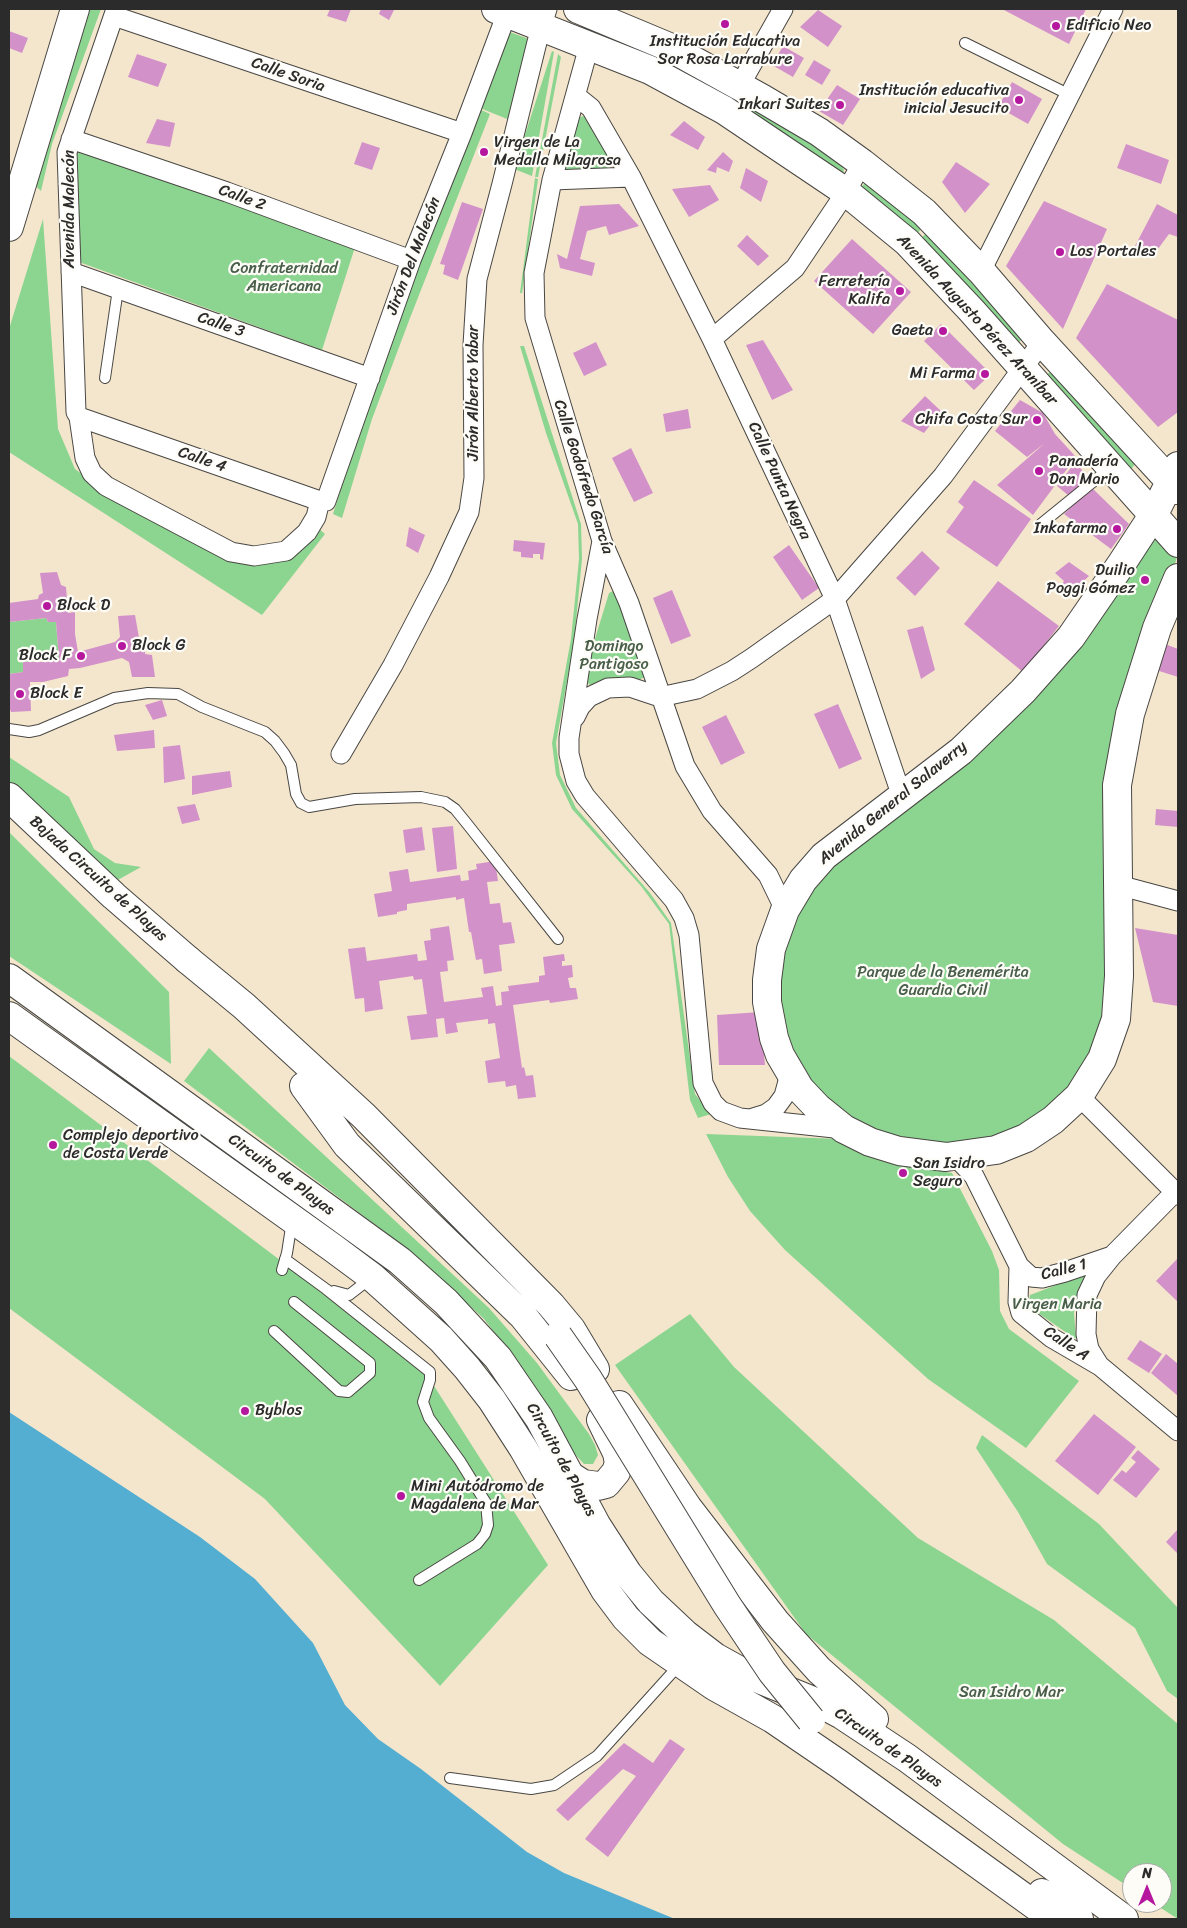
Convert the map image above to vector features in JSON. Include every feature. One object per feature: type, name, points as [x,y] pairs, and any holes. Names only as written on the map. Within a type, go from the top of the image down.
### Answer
[{"type":"main road","points":[[9,228],[75,9]]},
{"type":"main road","name":"Avenida Augusto Pérez Araníbar","points":[[505,10],[544,18],[589,46],[650,70],[724,110],[846,192],[907,242],[972,311],[1178,543]]},
{"type":"main road","name":"Avenida Augusto Pérez Araníbar","points":[[589,13],[669,47],[740,85],[819,132],[924,212],[980,271],[1042,342],[1176,479]]},
{"type":"main road","name":"Avenida General Salaverry","points":[[1176,479],[1122,563],[1071,637],[1024,691],[961,751],[824,856],[803,880],[785,910],[772,949],[767,980],[767,1002],[774,1038],[780,1055],[800,1089],[818,1108],[844,1129],[870,1142],[899,1151],[946,1157],[967,1162],[1026,1138],[1053,1120],[1079,1096],[1102,1060],[1116,1019],[1118,976],[1117,785],[1130,714],[1164,626],[1178,578]]},
{"type":"main road","name":"Bajada Circuito de Playas","points":[[9,797],[114,896],[188,960]]},
{"type":"main road","points":[[188,960],[304,1086],[541,1314],[588,1380],[727,1605],[772,1672],[811,1720],[836,1743],[889,1784],[1079,1919]]},
{"type":"main road","points":[[188,960],[244,1006],[364,1116],[551,1305],[571,1329],[688,1508],[731,1566],[792,1641],[825,1676],[894,1736],[907,1758]]},
{"type":"main road","name":"Circuito de Playas","points":[[9,978],[400,1261],[440,1296],[473,1329],[498,1358],[539,1418],[597,1526],[628,1574],[651,1602],[685,1634],[715,1657],[742,1672],[842,1714],[907,1758],[1124,1919]]},
{"type":"main road","name":"Circuito de Playas","points":[[9,1016],[372,1278],[410,1309],[467,1368],[492,1400],[523,1448],[605,1590],[626,1618],[650,1642],[714,1686],[773,1719],[839,1764],[1054,1919]]},
{"type":"main road","points":[[304,1086],[347,1146],[524,1316],[592,1405],[614,1446],[618,1458],[618,1467],[610,1480],[602,1485],[587,1485],[580,1483],[572,1477]]},
{"type":"street","points":[[740,85],[783,9]]},
{"type":"street","points":[[980,271],[1113,9]]},
{"type":"street","name":"Jirón Del Malecón","points":[[323,501],[370,378],[410,260],[462,134],[505,10]]},
{"type":"street","name":"Calle Soria","points":[[115,12],[462,134]]},
{"type":"street","name":"Avenida Malecón","points":[[115,12],[67,152],[76,412],[79,417],[85,458],[92,473],[106,486],[231,552],[254,556],[286,551],[307,532],[323,501]]},
{"type":"street","name":"Jirón Alberto Yabar","points":[[341,754],[393,665],[439,578],[469,512],[474,478],[473,336],[477,278],[544,18]]},
{"type":"street","name":"Calle Godofredo García","points":[[589,46],[552,180],[534,273],[535,318],[602,541],[629,603],[660,698],[685,766],[712,811],[768,875],[785,910]]},
{"type":"street","name":"Calle Punta Negra","points":[[576,96],[591,108],[631,177],[712,340],[835,599],[902,796]]},
{"type":"street","name":"Calle 2","points":[[71,139],[227,192],[410,260]]},
{"type":"street","points":[[712,340],[795,268],[846,192],[862,163]]},
{"type":"street","points":[[552,180],[631,177]]},
{"type":"street","name":"Calle 3","points":[[70,272],[370,378]]},
{"type":"street","points":[[572,722],[584,702],[602,690],[615,687],[630,687],[660,698],[697,689],[720,678],[752,658],[835,599],[943,476],[1042,342]]},
{"type":"street","name":"Calle 4","points":[[79,417],[323,501]]},
{"type":"street","points":[[602,541],[587,619],[572,722],[569,754],[576,780],[585,796],[674,900],[684,918],[689,935],[701,1065],[706,1091],[713,1103],[721,1111],[736,1117],[844,1129]]},
{"type":"street","points":[[768,875],[803,880]]},
{"type":"street","points":[[1118,885],[1178,901]]},
{"type":"street","points":[[751,1119],[766,1114],[776,1107],[784,1096],[790,1074]]},
{"type":"street","points":[[1079,1096],[1177,1194]]},
{"type":"street","name":"Calle A","points":[[967,1162],[1019,1266],[1018,1302],[1021,1313],[1052,1338],[1100,1366],[1178,1430]]},
{"type":"street","name":"Calle 1","points":[[1100,1366],[1090,1349],[1086,1334],[1087,1294],[1096,1276],[1112,1256],[1177,1194]]},
{"type":"street","name":"Calle 1","points":[[1019,1266],[1030,1277],[1042,1278],[1112,1256]]},
{"type":"lane","points":[[965,43],[1070,95]]},
{"type":"lane","points":[[105,378],[118,289]]},
{"type":"lane","points":[[1041,524],[1112,467]]},
{"type":"lane","points":[[9,730],[29,732],[39,730],[114,698],[148,693],[178,694],[202,707],[265,732],[284,753],[291,765],[296,794],[301,803],[309,807],[383,798],[421,797],[445,802],[455,809],[558,939]]},
{"type":"lane","points":[[282,1270],[292,1220]]},
{"type":"lane","points":[[285,1259],[326,1289],[430,1372],[430,1380],[423,1402],[429,1418],[454,1452],[486,1504],[488,1525],[485,1534],[476,1544],[420,1580]]},
{"type":"lane","points":[[326,1289],[349,1295],[372,1278]]},
{"type":"lane","points":[[274,1331],[339,1391],[348,1392],[370,1373],[370,1363],[294,1302]]},
{"type":"lane","points":[[450,1778],[531,1789],[554,1785],[597,1756],[680,1664]]},
{"type":"green space","points":[[87,9],[101,9],[52,144],[41,191],[30,181]]},
{"type":"green space","points":[[507,31],[537,42],[517,123],[480,108]]},
{"type":"green space","points":[[552,51],[554,52],[532,176],[514,169]]},
{"type":"green space","points":[[558,54],[561,57],[538,177],[535,177]]},
{"type":"green space","points":[[746,95],[837,157],[844,170],[841,180],[738,110]]},
{"type":"green space","points":[[477,108],[490,114],[372,419],[342,518],[333,514],[363,417]]},
{"type":"green space","points":[[583,116],[589,119],[612,163],[608,169],[566,172],[564,167],[574,120]]},
{"type":"green space","name":"Confraternidad Americana","points":[[79,152],[356,244],[322,350],[79,262],[73,156]]},
{"type":"green space","points":[[535,178],[538,179],[522,293],[520,293]]},
{"type":"green space","points":[[870,179],[923,226],[913,240],[858,194],[862,186]]},
{"type":"green space","points":[[43,219],[58,429],[75,469],[105,491],[236,563],[291,553],[317,527],[325,534],[262,615],[9,452],[9,329]]},
{"type":"green space","points":[[929,230],[1026,334],[1016,346],[916,244]]},
{"type":"green space","points":[[520,346],[524,346],[581,524],[582,559],[574,642],[556,743],[560,775],[576,808],[650,893],[671,923],[695,1094],[711,1114],[698,1118],[690,1100],[669,924],[641,886],[572,809],[556,775],[552,743],[571,639],[579,559],[578,524],[546,433]]},
{"type":"green space","points":[[1054,369],[1137,461],[1130,471],[1046,375]]},
{"type":"green space","name":"Parque de la Benemérita Guardia Civil","points":[[1158,535],[1178,553],[1139,649],[1104,1013],[1092,1057],[1070,1091],[1026,1125],[968,1147],[884,1138],[850,1119],[818,1092],[796,1056],[790,1041],[781,1003],[781,964],[796,909],[835,860],[869,834],[1147,539]]},
{"type":"green space","name":"Domingo Pantigoso","points":[[613,591],[617,593],[645,677],[636,681],[609,679],[590,685],[583,678],[609,593]]},
{"type":"green space","points":[[46,618],[48,622],[56,622],[59,659],[24,662],[23,672],[9,674],[9,622]]},
{"type":"green space","points":[[9,757],[69,797],[94,849],[115,863],[141,867],[116,881],[9,782]]},
{"type":"green space","points":[[9,832],[169,992],[171,1064],[9,956]]},
{"type":"green space","points":[[209,1048],[489,1308],[537,1363],[589,1434],[598,1455],[593,1464],[584,1464],[573,1452],[538,1391],[484,1319],[414,1254],[184,1081]]},
{"type":"green space","points":[[9,1056],[422,1367],[548,1565],[440,1686],[265,1499],[9,1308]]},
{"type":"green space","points":[[706,1134],[841,1139],[900,1166],[952,1173],[992,1251],[999,1270],[1000,1311],[1009,1329],[1079,1381],[1026,1448],[928,1379],[785,1250],[750,1211],[728,1177]]},
{"type":"green space","name":"Virgen Maria","points":[[1088,1273],[1076,1298],[1074,1313],[1076,1338],[1028,1306],[1030,1295]]},
{"type":"green space","name":"San Isidro Mar","points":[[690,1314],[734,1367],[918,1538],[1054,1620],[1178,1724],[1178,1919],[1169,1913],[1172,1913],[1172,1863],[1122,1863],[1122,1882],[1063,1844],[806,1634],[615,1365]]},
{"type":"green space","points":[[982,1435],[1099,1524],[1178,1608],[1178,1699],[1167,1691],[1135,1628],[1047,1564],[1018,1512],[976,1448]]},
{"type":"water","points":[[9,1412],[200,1537],[255,1579],[313,1643],[345,1705],[378,1739],[421,1769],[527,1852],[564,1873],[675,1919],[9,1919]]},
{"type":"building","points":[[330,9],[351,9],[346,22],[327,16]]},
{"type":"building","points":[[381,9],[394,10],[389,20],[379,14]]},
{"type":"building","name":"Edificio Neo","points":[[1002,9],[1086,9],[1069,44]]},
{"type":"building","points":[[818,10],[842,26],[828,47],[800,27]]},
{"type":"building","points":[[9,31],[28,38],[22,53],[9,48]]},
{"type":"building","points":[[783,46],[804,58],[793,77],[772,65]]},
{"type":"building","points":[[137,54],[167,64],[158,87],[128,77]]},
{"type":"building","points":[[814,60],[831,70],[822,85],[805,75]]},
{"type":"building","points":[[1012,82],[1042,99],[1028,124],[998,107]]},
{"type":"building","name":"Inkari Suites","points":[[837,85],[860,99],[843,125],[819,111]]},
{"type":"building","points":[[157,119],[175,123],[170,147],[146,143]]},
{"type":"building","points":[[684,121],[705,137],[698,150],[670,135]]},
{"type":"building","points":[[362,142],[380,148],[372,170],[354,164]]},
{"type":"building","points":[[1126,144],[1169,160],[1161,184],[1117,168]]},
{"type":"building","points":[[723,152],[733,161],[729,172],[717,167],[716,173],[707,170]]},
{"type":"building","points":[[956,162],[990,184],[965,213],[942,182]]},
{"type":"building","points":[[746,168],[768,181],[761,202],[740,188]]},
{"type":"building","points":[[710,185],[719,200],[689,217],[672,189]]},
{"type":"building","points":[[1044,201],[1107,229],[1063,329],[1006,266]]},
{"type":"building","points":[[462,202],[483,209],[458,280],[443,274],[445,265],[440,264]]},
{"type":"building","points":[[619,204],[639,226],[609,235],[606,226],[587,231],[580,259],[595,263],[592,276],[560,268],[557,254],[567,259],[580,206]]},
{"type":"building","points":[[1157,204],[1178,215],[1178,237],[1169,234],[1155,253],[1135,246]]},
{"type":"building","points":[[747,235],[769,256],[758,266],[737,246]]},
{"type":"building","points":[[852,239],[911,292],[873,334],[814,281]]},
{"type":"building","points":[[1107,284],[1178,320],[1178,412],[1158,427],[1076,338]]},
{"type":"building","points":[[941,324],[991,374],[974,390],[924,341]]},
{"type":"building","points":[[763,340],[793,390],[772,400],[746,345]]},
{"type":"building","points":[[596,342],[607,365],[584,376],[573,353]]},
{"type":"building","points":[[925,396],[941,411],[924,433],[901,421]]},
{"type":"building","name":"Panadería Don Mario","points":[[1020,400],[1043,413],[1055,434],[1076,457],[1033,515],[997,485],[1045,443],[1027,457],[995,431]]},
{"type":"building","points":[[688,409],[691,428],[666,432],[663,414]]},
{"type":"building","points":[[631,448],[653,493],[634,502],[612,458]]},
{"type":"building","points":[[1077,460],[1086,479],[1069,496],[1057,486]]},
{"type":"building","points":[[974,480],[1031,519],[997,567],[946,532],[964,507],[958,502]]},
{"type":"building","points":[[1091,487],[1129,524],[1111,549],[1064,514]]},
{"type":"building","points":[[409,527],[425,535],[418,553],[406,546]]},
{"type":"building","points":[[514,540],[545,543],[543,560],[540,559],[540,554],[533,554],[533,558],[521,557],[521,552],[513,551]]},
{"type":"building","points":[[789,545],[819,588],[802,600],[773,557]]},
{"type":"building","points":[[922,551],[940,568],[915,596],[896,578]]},
{"type":"building","points":[[1069,562],[1089,576],[1067,597],[1058,590],[1064,581],[1055,573]]},
{"type":"building","points":[[57,572],[61,585],[66,587],[68,613],[75,612],[75,634],[78,652],[115,642],[120,637],[118,616],[135,615],[141,649],[145,651],[145,654],[152,655],[155,677],[132,677],[129,662],[122,658],[69,669],[68,676],[43,682],[30,682],[31,711],[11,712],[9,706],[9,674],[23,672],[23,662],[42,662],[59,659],[56,622],[48,622],[46,618],[9,622],[9,603],[38,599],[39,595],[43,593],[40,573]]},
{"type":"building","points":[[998,581],[1059,626],[1023,672],[964,624]]},
{"type":"building","points":[[672,590],[691,636],[671,644],[653,598]]},
{"type":"building","points":[[923,626],[935,670],[921,679],[907,630]]},
{"type":"building","points":[[1165,644],[1178,649],[1178,677],[1156,670]]},
{"type":"building","points":[[162,700],[167,716],[153,720],[145,705]]},
{"type":"building","points":[[838,704],[862,759],[839,769],[814,714]]},
{"type":"building","points":[[726,715],[745,753],[721,765],[702,727]]},
{"type":"building","points":[[154,730],[155,748],[117,751],[114,735]]},
{"type":"building","points":[[180,745],[185,779],[164,783],[163,747]]},
{"type":"building","points":[[230,771],[232,787],[192,795],[192,776]]},
{"type":"building","points":[[195,804],[200,820],[182,824],[177,807]]},
{"type":"building","points":[[1156,809],[1178,811],[1178,827],[1155,825]]},
{"type":"building","points":[[453,826],[457,869],[437,872],[432,828]]},
{"type":"building","points":[[422,827],[425,850],[406,853],[403,830]]},
{"type":"building","points":[[495,861],[498,881],[487,882],[490,904],[500,903],[503,923],[511,922],[515,943],[499,945],[502,971],[484,974],[482,959],[476,960],[471,932],[469,932],[464,898],[456,900],[456,897],[407,904],[407,910],[397,912],[397,914],[378,917],[374,894],[392,891],[389,872],[408,869],[410,882],[460,875],[461,881],[469,880],[468,871],[477,869],[476,864]]},
{"type":"building","points":[[449,926],[454,960],[447,961],[448,971],[440,972],[444,1002],[483,997],[481,988],[493,986],[496,1006],[502,1005],[501,992],[509,991],[508,986],[539,982],[539,976],[545,975],[543,957],[564,954],[565,961],[562,961],[562,966],[572,965],[573,977],[568,978],[570,988],[576,988],[578,999],[550,1003],[549,1000],[513,1005],[522,1068],[524,1067],[526,1076],[533,1075],[536,1097],[518,1099],[516,1085],[506,1087],[505,1081],[488,1083],[485,1061],[500,1058],[495,1023],[488,1024],[488,1019],[456,1023],[458,1032],[446,1034],[444,1018],[436,1019],[438,1037],[411,1040],[407,1016],[427,1014],[422,979],[414,980],[413,976],[379,981],[383,1009],[365,1012],[364,998],[355,999],[348,949],[365,947],[367,961],[417,954],[418,961],[427,960],[424,941],[431,940],[430,929]]},
{"type":"building","points":[[1135,928],[1178,935],[1178,1006],[1153,1002]]},
{"type":"building","points":[[760,1012],[765,1065],[719,1065],[717,1015]]},
{"type":"building","points":[[1178,1258],[1178,1302],[1156,1281]]},
{"type":"building","points":[[1140,1340],[1162,1354],[1149,1373],[1127,1359]]},
{"type":"building","points":[[1166,1354],[1178,1364],[1178,1396],[1151,1373]]},
{"type":"building","points":[[1094,1414],[1136,1447],[1098,1495],[1055,1461]]},
{"type":"building","points":[[1138,1450],[1160,1469],[1136,1498],[1113,1480],[1122,1470],[1126,1473],[1136,1462],[1131,1458]]},
{"type":"building","points":[[1178,1529],[1178,1554],[1166,1542]]},
{"type":"building","points":[[670,1739],[685,1749],[608,1857],[585,1839],[636,1776],[623,1769],[568,1821],[556,1810],[624,1743],[653,1763]]},
{"type":"place","name":"Institución Educativa Sor Rosa Larrabure","points":[[725,24]]},
{"type":"place","name":"Edificio Neo","points":[[1056,26]]},
{"type":"place","name":"Institución educativa inicial Jesucito","points":[[1019,100]]},
{"type":"place","name":"Inkari Suites","points":[[840,105]]},
{"type":"place","name":"Virgen de La Medalla Milagrosa","points":[[484,152]]},
{"type":"place","name":"Los Portales","points":[[1060,252]]},
{"type":"place","name":"Ferretería Kalifa","points":[[900,291]]},
{"type":"place","name":"Gaeta","points":[[943,331]]},
{"type":"place","name":"Mi Farma","points":[[985,374]]},
{"type":"place","name":"Chifa Costa Sur","points":[[1037,420]]},
{"type":"place","name":"Panadería Don Mario","points":[[1039,471]]},
{"type":"place","name":"Inkafarma","points":[[1117,529]]},
{"type":"place","name":"Duilio Poggi Gómez","points":[[1145,580]]},
{"type":"place","name":"Block D","points":[[47,606]]},
{"type":"place","name":"Block G","points":[[122,646]]},
{"type":"place","name":"Block F","points":[[81,656]]},
{"type":"place","name":"Block E","points":[[20,694]]},
{"type":"place","name":"Complejo deportivo de Costa Verde","points":[[53,1145]]},
{"type":"place","name":"San Isidro Seguro","points":[[903,1173]]},
{"type":"place","name":"Byblos","points":[[245,1411]]},
{"type":"place","name":"Mini Autódromo de Magdalena de Mar","points":[[401,1496]]}]
